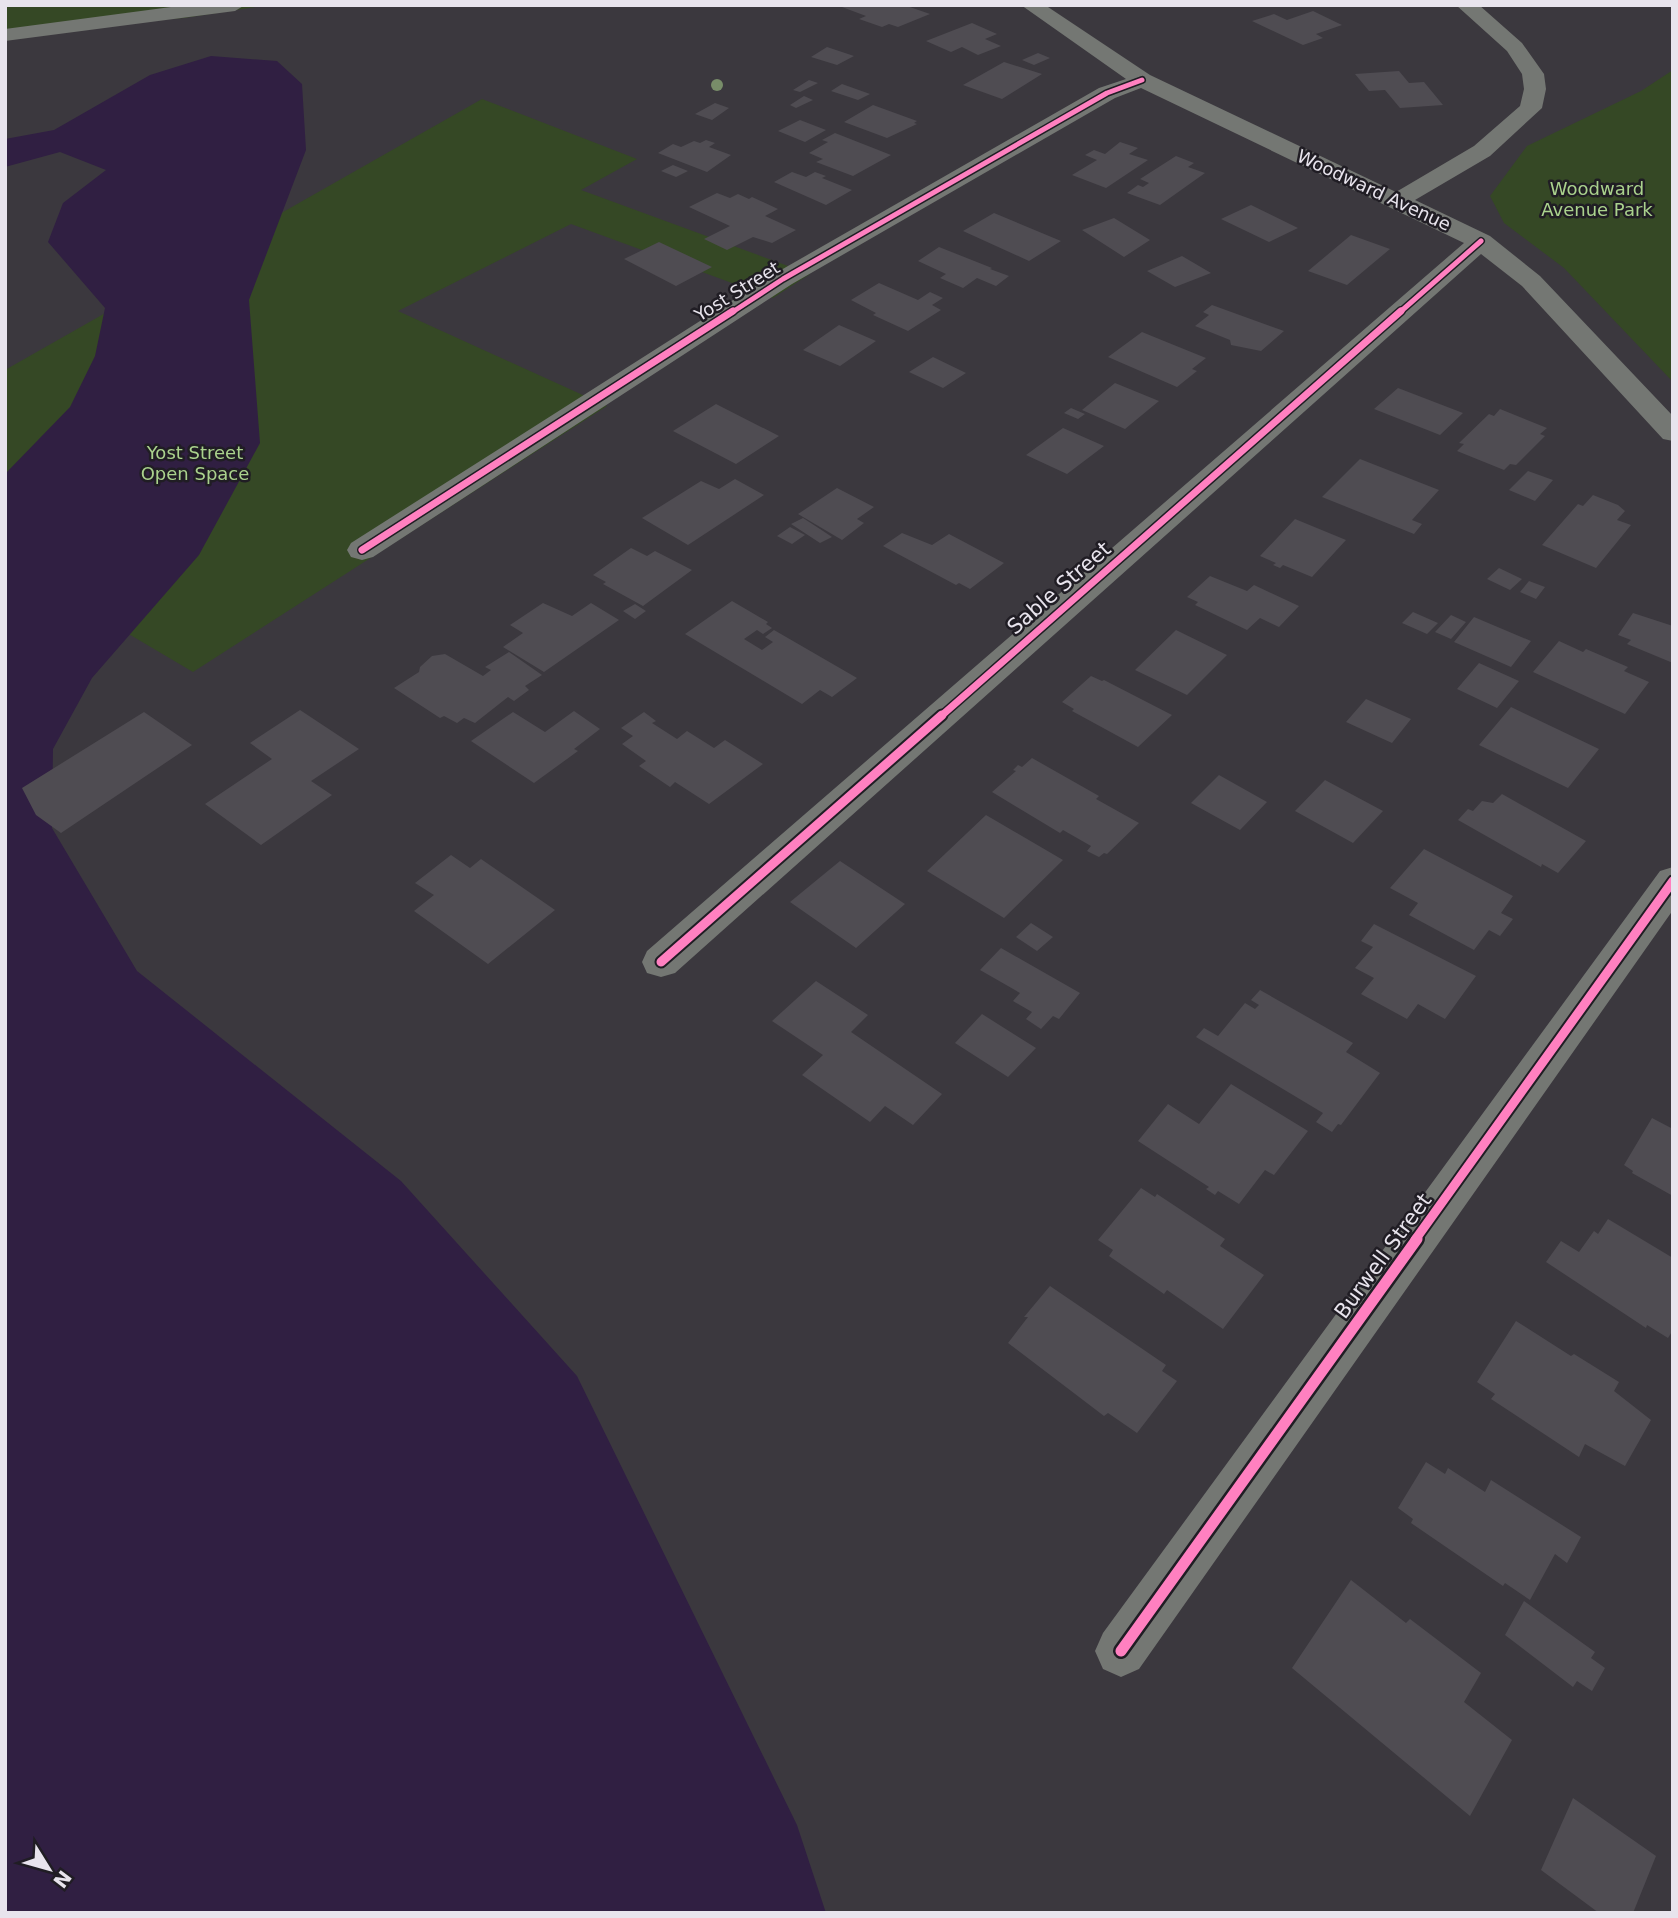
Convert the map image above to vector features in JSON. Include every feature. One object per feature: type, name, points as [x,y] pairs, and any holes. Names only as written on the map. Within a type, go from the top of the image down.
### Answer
[{"type":"street","points":[[5,36],[234,5]]},
{"type":"street","name":"Woodward Avenue","points":[[1031,5],[1142,80],[1481,241],[1531,281],[1673,432]]},
{"type":"street","points":[[1397,201],[1482,151],[1531,108],[1535,89],[1533,74],[1515,47],[1466,5]]},
{"type":"street","name":"Yost Street","points":[[362,550],[783,279],[1107,93],[1142,80]]},
{"type":"street","name":"Sable Street","points":[[661,962],[1481,241]]},
{"type":"street","name":"Burwell Street","points":[[1121,1651],[1673,881]]},
{"type":"green space","points":[[5,5],[269,5],[184,18],[5,30]]},
{"type":"green space","name":"Woodward Avenue Park","points":[[1673,70],[1673,382],[1564,268],[1504,223],[1490,196],[1527,146],[1641,91]]},
{"type":"green space","name":"Yost Street Open Space","points":[[482,99],[637,159],[581,190],[810,274],[773,298],[571,224],[398,311],[607,406],[193,672],[5,561],[5,370]]},
{"type":"shaded area","points":[[211,56],[277,61],[302,84],[306,150],[249,300],[260,443],[199,555],[92,678],[53,749],[52,828],[137,971],[401,1181],[577,1376],[797,1825],[826,1913],[5,1913],[5,474],[70,407],[95,356],[105,308],[48,242],[63,203],[106,170],[60,152],[5,167],[5,139],[54,130],[150,75]]},
{"type":"building","points":[[904,5],[930,14],[898,27],[889,24],[882,27],[859,19],[866,16],[842,7]]},
{"type":"building","points":[[1313,11],[1342,25],[1316,34],[1323,38],[1303,45],[1252,21],[1274,14],[1287,20]]},
{"type":"building","points":[[972,23],[997,34],[985,39],[1001,46],[978,55],[962,47],[951,52],[926,41]]},
{"type":"building","points":[[827,47],[854,56],[837,65],[811,57]]},
{"type":"building","points":[[1038,53],[1050,58],[1034,65],[1022,60]]},
{"type":"building","points":[[1004,62],[1042,74],[1002,99],[963,85]]},
{"type":"building","points":[[1399,71],[1409,83],[1424,82],[1443,105],[1400,108],[1385,90],[1369,91],[1355,74]]},
{"type":"building","points":[[809,80],[818,83],[800,92],[793,90]]},
{"type":"building","points":[[842,84],[870,94],[858,100],[831,91]]},
{"type":"building","points":[[804,96],[813,100],[796,108],[790,105]]},
{"type":"building","points":[[715,103],[729,108],[712,120],[695,114]]},
{"type":"building","points":[[873,105],[917,121],[914,123],[917,124],[887,138],[844,122]]},
{"type":"building","points":[[800,120],[826,130],[805,142],[778,131]]},
{"type":"building","points":[[835,133],[891,155],[853,176],[816,162],[823,159],[809,153],[828,142],[822,140]]},
{"type":"building","points":[[706,140],[715,143],[709,147],[731,155],[707,172],[658,153],[673,144],[681,147],[694,141],[700,143]]},
{"type":"building","points":[[1120,142],[1138,148],[1129,154],[1148,160],[1106,188],[1072,175],[1097,160],[1085,155],[1094,150],[1105,154]]},
{"type":"building","points":[[1176,156],[1194,163],[1188,167],[1205,173],[1160,205],[1127,193],[1138,185],[1143,187],[1149,183],[1140,179]]},
{"type":"building","points":[[673,165],[688,171],[676,177],[661,171]]},
{"type":"building","points":[[792,172],[806,177],[815,172],[826,176],[822,178],[852,190],[826,205],[774,182]]},
{"type":"building","points":[[717,193],[730,198],[738,194],[749,199],[752,197],[778,209],[765,216],[796,230],[772,243],[753,237],[727,250],[704,239],[730,226],[689,207]]},
{"type":"building","points":[[1251,205],[1298,228],[1269,242],[1221,219]]},
{"type":"building","points":[[994,213],[1061,241],[1029,261],[963,231]]},
{"type":"building","points":[[1114,218],[1150,240],[1124,257],[1082,230]]},
{"type":"building","points":[[1351,235],[1390,249],[1347,285],[1308,271]]},
{"type":"building","points":[[659,242],[712,267],[676,286],[624,259]]},
{"type":"building","points":[[939,247],[1009,276],[996,286],[977,278],[963,288],[940,278],[946,274],[918,261]]},
{"type":"building","points":[[1182,256],[1211,273],[1175,287],[1147,271]]},
{"type":"building","points":[[879,283],[918,300],[930,292],[943,298],[932,305],[941,310],[908,331],[873,315],[876,313],[851,300]]},
{"type":"building","points":[[1212,305],[1284,331],[1261,351],[1231,345],[1230,340],[1195,326],[1209,315],[1203,312]]},
{"type":"building","points":[[839,325],[876,341],[840,366],[803,350]]},
{"type":"building","points":[[1142,332],[1206,358],[1192,369],[1197,371],[1177,387],[1108,357]]},
{"type":"building","points":[[933,357],[966,373],[943,388],[909,372]]},
{"type":"building","points":[[1115,383],[1159,401],[1125,429],[1082,410]]},
{"type":"building","points":[[1398,388],[1463,413],[1440,435],[1374,409]]},
{"type":"building","points":[[716,404],[779,436],[736,464],[673,431]]},
{"type":"building","points":[[1071,408],[1085,414],[1078,419],[1064,413]]},
{"type":"building","points":[[1500,409],[1547,428],[1540,434],[1545,436],[1516,465],[1510,464],[1504,470],[1457,451],[1464,444],[1459,443],[1489,414],[1494,416]]},
{"type":"building","points":[[1063,428],[1104,446],[1067,474],[1026,455]]},
{"type":"building","points":[[1360,459],[1439,490],[1412,520],[1422,524],[1414,534],[1322,497]]},
{"type":"building","points":[[1528,471],[1553,480],[1535,501],[1509,490]]},
{"type":"building","points":[[735,479],[764,495],[688,545],[642,518],[701,481],[719,489]]},
{"type":"building","points":[[837,488],[874,507],[857,519],[864,523],[842,540],[798,514]]},
{"type":"building","points":[[1593,495],[1618,505],[1625,511],[1617,520],[1631,525],[1596,568],[1542,545],[1578,504],[1583,506]]},
{"type":"building","points":[[803,518],[832,537],[820,543],[791,524]]},
{"type":"building","points":[[1295,519],[1346,540],[1312,577],[1283,565],[1280,568],[1273,565],[1276,563],[1260,556]]},
{"type":"building","points":[[790,527],[805,535],[792,544],[777,536]]},
{"type":"building","points":[[902,533],[932,545],[949,534],[1004,563],[970,589],[959,583],[956,585],[883,546]]},
{"type":"building","points":[[631,548],[647,556],[655,551],[692,570],[643,606],[603,584],[606,582],[593,575]]},
{"type":"building","points":[[1499,568],[1522,579],[1510,590],[1487,579]]},
{"type":"building","points":[[1210,576],[1247,591],[1254,585],[1299,606],[1279,627],[1260,618],[1247,630],[1195,605],[1198,602],[1187,597]]},
{"type":"building","points":[[1529,581],[1545,587],[1536,599],[1520,592]]},
{"type":"building","points":[[732,601],[768,622],[766,624],[772,628],[763,634],[757,630],[744,639],[762,650],[773,642],[765,637],[774,630],[857,678],[832,697],[820,690],[802,704],[685,634]]},
{"type":"building","points":[[543,603],[572,616],[591,603],[619,620],[544,672],[503,647],[523,633],[510,625]]},
{"type":"building","points":[[635,604],[646,611],[635,619],[623,611]]},
{"type":"building","points":[[1413,612],[1438,623],[1427,634],[1402,623]]},
{"type":"building","points":[[1633,613],[1673,626],[1673,663],[1627,644],[1631,640],[1618,635]]},
{"type":"building","points":[[1451,615],[1466,622],[1451,639],[1435,632]]},
{"type":"building","points":[[1474,617],[1531,641],[1511,667],[1454,642]]},
{"type":"building","points":[[1176,630],[1227,655],[1187,695],[1135,670]]},
{"type":"building","points":[[1559,641],[1628,667],[1624,671],[1649,682],[1625,714],[1533,672]]},
{"type":"building","points":[[509,652],[542,675],[525,686],[529,690],[514,701],[508,697],[475,723],[464,718],[457,723],[444,716],[440,718],[394,688],[419,672],[420,667],[432,656],[445,654],[483,676],[491,670],[485,667]]},
{"type":"building","points":[[1479,663],[1519,681],[1497,708],[1457,689]]},
{"type":"building","points":[[1091,676],[1172,715],[1138,747],[1072,711],[1074,709],[1062,702]]},
{"type":"building","points":[[1366,699],[1411,719],[1392,743],[1346,722]]},
{"type":"building","points":[[1511,707],[1599,749],[1568,788],[1479,745]]},
{"type":"building","points":[[300,710],[359,749],[311,781],[332,795],[261,845],[205,804],[272,759],[250,743]]},
{"type":"building","points":[[574,711],[600,729],[574,749],[578,751],[534,783],[471,741],[513,712],[545,732]]},
{"type":"building","points":[[144,712],[192,745],[61,833],[36,815],[22,788]]},
{"type":"building","points":[[644,712],[656,721],[652,723],[677,739],[687,731],[714,748],[725,740],[763,764],[709,804],[675,782],[670,787],[639,766],[646,761],[622,744],[633,736],[621,728]]},
{"type":"building","points":[[1032,758],[1099,796],[1096,799],[1139,823],[1107,854],[1099,857],[1087,851],[1091,846],[1063,830],[1060,833],[992,792],[1016,771],[1013,770],[1018,765],[1022,767]]},
{"type":"building","points":[[1219,775],[1267,802],[1240,830],[1191,803]]},
{"type":"building","points":[[1325,780],[1383,811],[1353,843],[1295,811]]},
{"type":"building","points":[[1502,794],[1586,841],[1558,873],[1542,864],[1541,867],[1458,820],[1468,809],[1473,811],[1482,801],[1493,803]]},
{"type":"building","points":[[986,815],[1063,860],[1004,918],[927,871]]},
{"type":"building","points":[[1424,849],[1513,896],[1501,913],[1513,919],[1500,936],[1489,930],[1474,950],[1409,915],[1418,903],[1390,888]]},
{"type":"building","points":[[451,855],[470,868],[481,859],[555,910],[488,964],[414,911],[434,895],[415,883]]},
{"type":"building","points":[[840,861],[905,904],[856,948],[790,902]]},
{"type":"building","points":[[1031,923],[1053,937],[1037,951],[1016,937]]},
{"type":"building","points":[[1374,924],[1476,976],[1445,1019],[1418,1004],[1407,1019],[1361,994],[1374,978],[1355,968],[1373,947],[1361,941]]},
{"type":"building","points":[[1001,948],[1080,993],[1059,1019],[1053,1016],[1041,1029],[1026,1019],[1032,1012],[1013,1001],[1020,993],[980,970]]},
{"type":"building","points":[[816,981],[868,1015],[851,1032],[942,1094],[913,1125],[885,1106],[870,1122],[802,1075],[823,1055],[772,1021]]},
{"type":"building","points":[[1260,990],[1353,1043],[1346,1052],[1380,1073],[1341,1125],[1338,1124],[1332,1132],[1316,1122],[1323,1113],[1196,1037],[1204,1028],[1218,1036],[1245,1003],[1255,1009],[1259,1005],[1251,1000]]},
{"type":"building","points":[[982,1014],[1036,1048],[1008,1077],[955,1043]]},
{"type":"building","points":[[1231,1084],[1308,1131],[1274,1175],[1265,1170],[1239,1204],[1218,1191],[1215,1195],[1206,1189],[1209,1187],[1138,1141],[1168,1104],[1199,1124]]},
{"type":"building","points":[[1652,1118],[1673,1129],[1673,1196],[1632,1173],[1633,1171],[1624,1165]]},
{"type":"building","points":[[1141,1188],[1155,1197],[1157,1194],[1225,1239],[1220,1246],[1264,1275],[1223,1329],[1167,1290],[1164,1294],[1109,1256],[1113,1250],[1098,1240]]},
{"type":"building","points":[[1608,1219],[1673,1258],[1673,1330],[1668,1338],[1647,1325],[1646,1328],[1546,1262],[1561,1241],[1579,1252],[1594,1231],[1598,1234]]},
{"type":"building","points":[[1050,1286],[1166,1365],[1162,1371],[1177,1381],[1137,1433],[1108,1413],[1104,1416],[1008,1343],[1028,1317],[1024,1317]]},
{"type":"building","points":[[1516,1321],[1619,1382],[1614,1391],[1651,1420],[1625,1466],[1585,1444],[1579,1457],[1491,1399],[1495,1394],[1477,1382]]},
{"type":"building","points":[[1426,1462],[1445,1474],[1448,1468],[1485,1492],[1491,1480],[1581,1537],[1567,1563],[1555,1554],[1530,1600],[1505,1583],[1503,1586],[1411,1523],[1413,1519],[1398,1508]]},
{"type":"building","points":[[1351,1580],[1406,1623],[1410,1619],[1481,1673],[1464,1702],[1512,1740],[1470,1816],[1292,1668]]},
{"type":"building","points":[[1524,1601],[1595,1652],[1591,1658],[1605,1668],[1592,1691],[1577,1681],[1573,1687],[1505,1635]]},
{"type":"building","points":[[1573,1798],[1656,1856],[1633,1913],[1599,1913],[1541,1870]]},
{"type":"cycle path","points":[[362,550],[783,279],[1107,93],[1142,80]]},
{"type":"cycle path","points":[[661,962],[1481,241]]},
{"type":"cycle path","points":[[1121,1651],[1673,881]]}]
